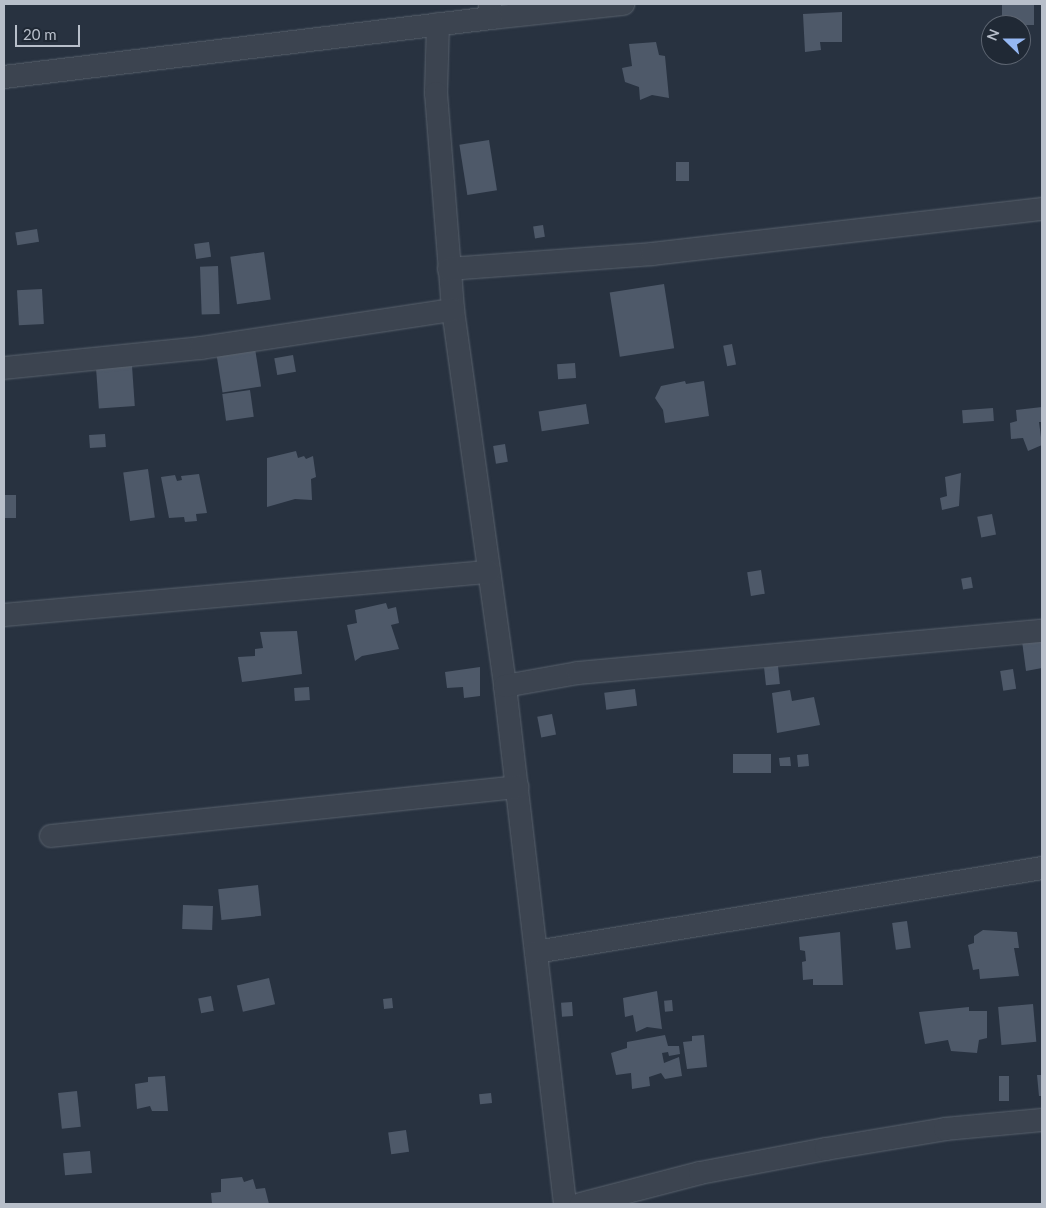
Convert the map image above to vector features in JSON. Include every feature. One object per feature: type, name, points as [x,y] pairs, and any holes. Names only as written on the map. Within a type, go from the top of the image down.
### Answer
[{"type":"street","points":[[4,78],[438,24],[491,11],[623,4]]},
{"type":"street","points":[[438,24],[436,93],[453,310],[505,686],[565,1204]]},
{"type":"street","points":[[449,269],[652,254],[1042,209]]},
{"type":"street","points":[[4,368],[201,348],[453,310]]},
{"type":"street","points":[[4,615],[489,572]]},
{"type":"street","points":[[505,686],[578,673],[1042,631]]},
{"type":"street","points":[[51,836],[517,787]]},
{"type":"street","points":[[536,952],[1042,868]]},
{"type":"street","points":[[581,1204],[700,1173],[826,1149],[945,1129],[1042,1120]]},
{"type":"building","points":[[1002,4],[1034,4],[1034,25],[1031,25],[1031,15],[1002,15]]},
{"type":"building","points":[[842,12],[842,42],[820,42],[821,50],[805,52],[803,14]]},
{"type":"building","points":[[656,42],[659,55],[665,56],[669,98],[652,95],[640,100],[639,87],[625,82],[622,68],[632,66],[629,44]]},
{"type":"building","points":[[489,140],[497,190],[467,195],[459,145]]},
{"type":"building","points":[[676,162],[689,162],[689,181],[676,181]]},
{"type":"building","points":[[543,225],[545,237],[535,238],[533,227]]},
{"type":"building","points":[[37,229],[39,242],[17,245],[15,232]]},
{"type":"building","points":[[209,242],[211,257],[196,259],[194,244]]},
{"type":"building","points":[[264,252],[271,300],[237,304],[230,257]]},
{"type":"building","points":[[218,266],[220,314],[202,315],[200,267]]},
{"type":"building","points":[[664,284],[674,348],[620,357],[610,293]]},
{"type":"building","points":[[42,289],[44,324],[19,325],[17,290]]},
{"type":"building","points":[[254,342],[261,386],[223,393],[215,348]]},
{"type":"building","points":[[732,344],[736,365],[727,366],[723,346]]},
{"type":"building","points":[[293,355],[296,372],[277,375],[274,358]]},
{"type":"building","points":[[575,363],[576,378],[558,379],[557,364]]},
{"type":"building","points":[[132,366],[135,406],[99,408],[96,369]]},
{"type":"building","points":[[685,381],[686,384],[704,381],[709,416],[665,423],[663,410],[655,398],[661,386]]},
{"type":"building","points":[[250,390],[254,417],[226,421],[222,394]]},
{"type":"building","points":[[586,404],[589,424],[542,431],[539,412]]},
{"type":"building","points":[[1042,407],[1042,422],[1039,422],[1042,445],[1028,451],[1023,438],[1011,439],[1010,423],[1017,421],[1016,410]]},
{"type":"building","points":[[993,408],[994,421],[963,423],[962,410]]},
{"type":"building","points":[[105,434],[106,447],[90,448],[89,435]]},
{"type":"building","points":[[505,444],[508,462],[496,464],[493,446]]},
{"type":"building","points":[[296,451],[298,458],[304,456],[306,459],[313,456],[316,477],[311,479],[312,500],[295,499],[267,507],[267,458]]},
{"type":"building","points":[[148,469],[155,518],[130,521],[123,472]]},
{"type":"building","points":[[961,473],[959,506],[942,510],[940,498],[947,496],[945,477]]},
{"type":"building","points":[[199,474],[207,513],[196,514],[197,521],[185,522],[184,517],[169,518],[161,477],[175,475],[177,481],[182,480],[181,476]]},
{"type":"building","points":[[4,495],[16,495],[16,518],[4,518]]},
{"type":"building","points":[[992,514],[996,535],[981,537],[977,517]]},
{"type":"building","points":[[761,570],[765,594],[751,596],[747,572]]},
{"type":"building","points":[[971,577],[973,588],[963,590],[961,579]]},
{"type":"building","points":[[386,603],[388,609],[396,607],[399,623],[391,625],[399,649],[362,656],[355,661],[347,625],[357,623],[355,610]]},
{"type":"building","points":[[297,631],[302,674],[242,682],[238,657],[255,656],[255,649],[263,648],[260,632]]},
{"type":"building","points":[[1042,637],[1042,668],[1026,671],[1022,641]]},
{"type":"building","points":[[778,666],[780,684],[766,685],[764,667]]},
{"type":"building","points":[[480,667],[480,696],[464,698],[463,687],[447,688],[445,672]]},
{"type":"building","points":[[1013,669],[1016,689],[1003,691],[1000,671]]},
{"type":"building","points":[[309,687],[310,700],[295,701],[294,688]]},
{"type":"building","points":[[635,689],[637,706],[606,710],[604,693]]},
{"type":"building","points":[[790,690],[792,701],[814,697],[820,725],[777,733],[772,693]]},
{"type":"building","points":[[552,714],[556,735],[541,737],[537,717]]},
{"type":"building","points":[[733,754],[771,754],[771,773],[733,773]]},
{"type":"building","points":[[808,754],[809,766],[798,767],[797,755]]},
{"type":"building","points":[[790,757],[791,766],[780,766],[779,758]]},
{"type":"building","points":[[258,885],[261,916],[221,920],[218,889]]},
{"type":"building","points":[[183,905],[213,906],[212,930],[182,929]]},
{"type":"building","points":[[907,921],[911,948],[896,950],[892,923]]},
{"type":"building","points":[[983,930],[1017,932],[1019,948],[1014,948],[1019,976],[980,979],[979,969],[973,970],[968,945],[974,943],[974,936]]},
{"type":"building","points":[[840,932],[843,985],[813,985],[813,979],[803,980],[802,962],[806,961],[805,951],[800,950],[799,937]]},
{"type":"building","points":[[269,978],[275,1004],[243,1012],[237,985]]},
{"type":"building","points":[[657,991],[662,1029],[647,1027],[636,1032],[633,1015],[625,1017],[623,998]]},
{"type":"building","points":[[211,996],[214,1011],[201,1013],[198,998]]},
{"type":"building","points":[[392,998],[393,1008],[384,1009],[383,999]]},
{"type":"building","points":[[672,1000],[673,1011],[665,1012],[664,1001]]},
{"type":"building","points":[[572,1002],[573,1016],[562,1017],[561,1003]]},
{"type":"building","points":[[1033,1004],[1036,1042],[1001,1045],[998,1007]]},
{"type":"building","points":[[969,1007],[969,1011],[987,1011],[987,1038],[979,1040],[977,1053],[951,1051],[948,1040],[925,1044],[919,1012]]},
{"type":"building","points":[[665,1035],[668,1046],[679,1046],[680,1054],[669,1056],[668,1052],[662,1053],[664,1063],[679,1057],[682,1076],[665,1079],[661,1073],[649,1077],[650,1086],[632,1089],[631,1073],[616,1075],[611,1053],[627,1048],[627,1042]]},
{"type":"building","points":[[704,1035],[707,1067],[687,1069],[683,1042],[692,1041],[692,1036]]},
{"type":"building","points":[[1037,1075],[1042,1075],[1042,1096],[1039,1096]]},
{"type":"building","points":[[165,1076],[168,1111],[152,1111],[150,1106],[137,1109],[135,1084],[148,1082],[148,1077]]},
{"type":"building","points":[[999,1076],[1009,1076],[1009,1101],[999,1101]]},
{"type":"building","points":[[77,1091],[81,1127],[62,1129],[58,1093]]},
{"type":"building","points":[[491,1093],[492,1103],[480,1104],[479,1094]]},
{"type":"building","points":[[406,1130],[409,1152],[391,1154],[388,1133]]},
{"type":"building","points":[[90,1151],[92,1173],[65,1175],[63,1153]]},
{"type":"building","points":[[242,1177],[244,1182],[253,1179],[256,1189],[265,1188],[269,1204],[212,1204],[211,1193],[221,1192],[221,1179]]}]
